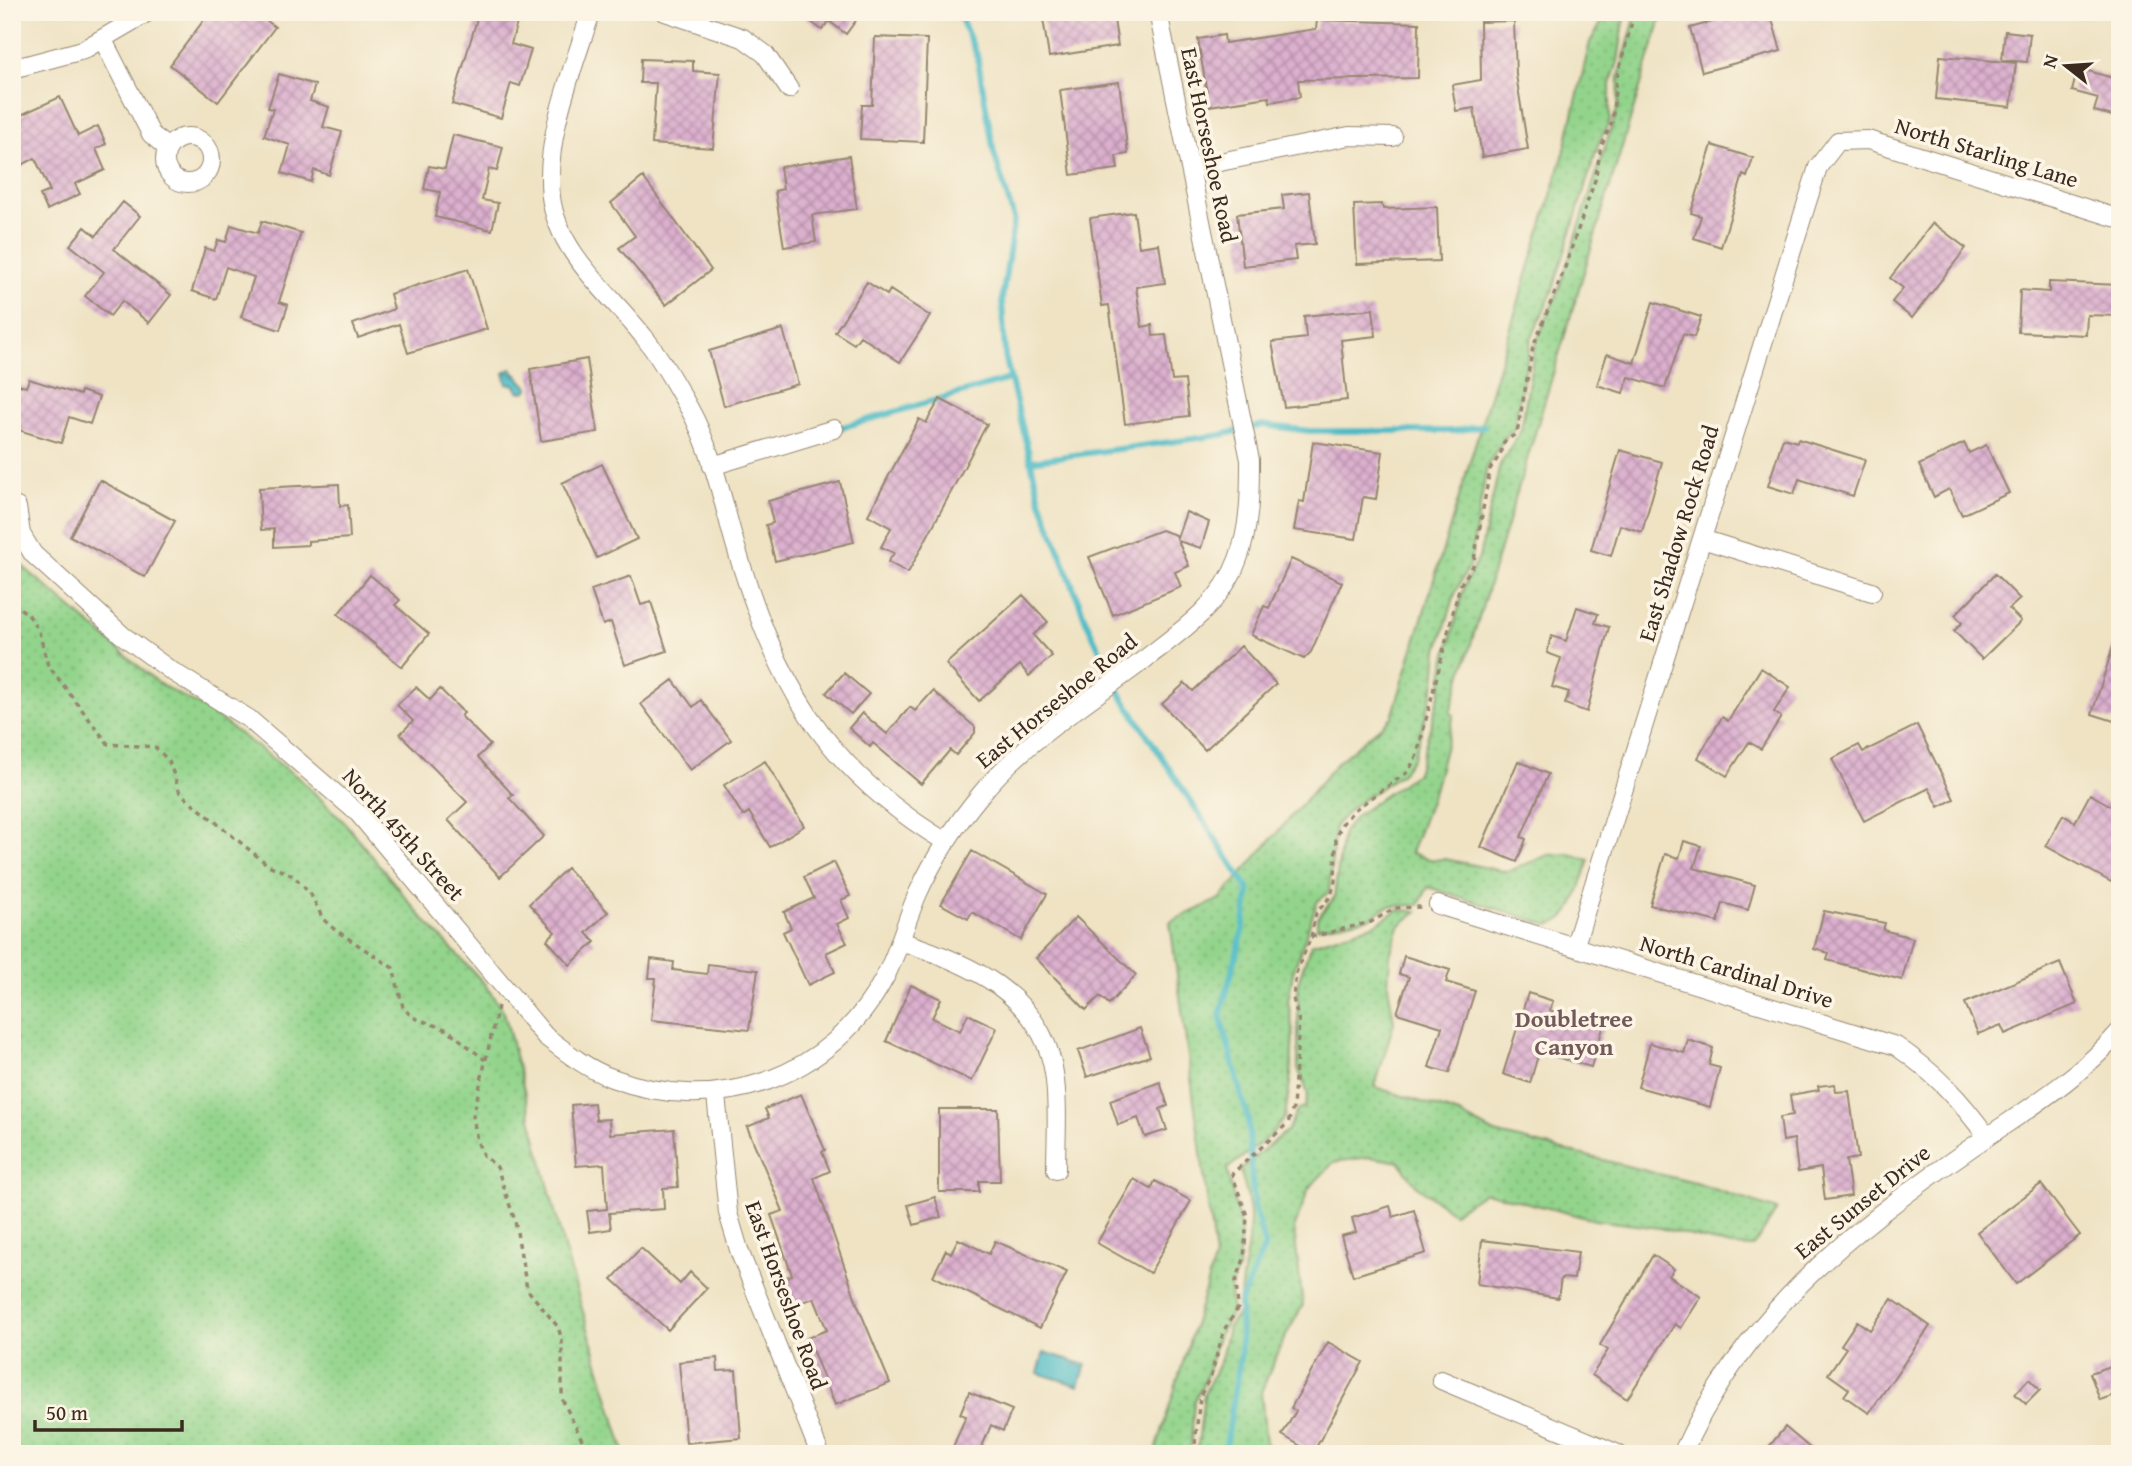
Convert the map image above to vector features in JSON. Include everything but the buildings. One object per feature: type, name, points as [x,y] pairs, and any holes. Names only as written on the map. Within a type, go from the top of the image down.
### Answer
[{"type":"street","points":[[12,69],[48,62],[103,40],[148,12]]},
{"type":"street","points":[[591,12],[557,127],[550,166],[551,199],[566,241],[583,266],[626,314],[667,370],[692,413],[712,466],[754,606],[778,665],[799,705],[829,745],[881,797],[946,842]]},
{"type":"street","points":[[664,12],[743,38],[765,54],[789,89]]},
{"type":"street","name":"East Horseshoe Road","points":[[820,1454],[740,1253],[728,1213],[716,1095],[782,1076],[828,1047],[864,1010],[885,977],[918,893],[946,842],[1002,772],[1198,618],[1223,587],[1238,561],[1248,524],[1250,460],[1158,12]]},
{"type":"street","points":[[103,40],[151,134],[168,149]]},
{"type":"street","points":[[1190,168],[1349,136],[1393,137]]},
{"type":"street","name":"North Starling Lane","points":[[1838,141],[1868,140],[2120,219]]},
{"type":"street","name":"East Shadow Rock Road","points":[[1575,945],[1818,167],[1838,141]]},
{"type":"street","points":[[712,466],[834,429]]},
{"type":"street","name":"North 45th Street","points":[[17,507],[21,534],[33,554],[122,635],[170,670],[249,719],[359,814],[545,1035],[578,1061],[610,1077],[642,1088],[677,1094],[716,1095]]},
{"type":"street","points":[[1702,539],[1872,592]]},
{"type":"street","name":"North Cardinal Drive","points":[[1438,905],[1896,1046],[1925,1066],[1960,1100],[1987,1137]]},
{"type":"street","points":[[900,941],[970,967],[1008,993],[1027,1012],[1054,1070],[1057,1103],[1056,1170]]},
{"type":"street","name":"East Sunset Drive","points":[[1682,1454],[1725,1377],[1784,1298],[1834,1249],[1893,1202],[2065,1083],[2100,1054],[2120,1031]]},
{"type":"street","points":[[1441,1380],[1618,1454]]},
{"type":"path","points":[[1194,1454],[1200,1396],[1211,1375],[1224,1330],[1238,1308],[1236,1281],[1244,1259],[1247,1216],[1232,1174],[1288,1123],[1293,1108],[1299,1022],[1293,998],[1296,973],[1311,937],[1316,913],[1331,895],[1335,881],[1334,853],[1342,824],[1354,810],[1408,772],[1418,755],[1460,585],[1473,566],[1490,469],[1500,455],[1504,442],[1517,433],[1533,346],[1564,270],[1595,180],[1601,146],[1612,122],[1616,80],[1632,22],[1629,12]]},
{"type":"path","points":[[12,603],[28,614],[39,632],[48,665],[108,744],[155,747],[169,761],[180,793],[268,865],[294,876],[311,895],[323,919],[393,968],[403,1007],[412,1017],[448,1030],[485,1060]]},
{"type":"path","points":[[1311,937],[1371,922],[1395,908],[1438,905]]},
{"type":"path","points":[[505,986],[473,1116],[477,1142],[482,1155],[496,1167],[502,1182],[515,1221],[527,1289],[558,1327],[562,1340],[562,1399],[589,1454]]},
{"type":"green space","points":[[1608,12],[1625,14],[1618,62],[1610,84],[1610,121],[1599,142],[1553,290],[1531,339],[1514,429],[1504,439],[1487,466],[1470,564],[1456,591],[1438,650],[1435,683],[1414,756],[1402,773],[1352,807],[1335,826],[1329,892],[1317,902],[1293,973],[1288,1001],[1293,1031],[1285,1117],[1270,1136],[1227,1169],[1241,1230],[1238,1269],[1230,1290],[1232,1312],[1218,1337],[1205,1381],[1194,1402],[1190,1454],[1155,1454],[1215,1257],[1170,922],[1220,899],[1338,762],[1392,717],[1564,153],[1590,42]]},
{"type":"green space","points":[[1632,12],[1663,12],[1450,713],[1454,715],[1434,790],[1411,853],[1433,860],[1445,859],[1507,872],[1548,855],[1570,854],[1589,860],[1580,889],[1566,915],[1549,925],[1428,887],[1419,905],[1388,906],[1370,918],[1317,928],[1317,918],[1334,898],[1343,832],[1357,815],[1417,773],[1441,690],[1446,657],[1465,583],[1479,558],[1500,465],[1521,430],[1535,345],[1559,289],[1618,107],[1619,77],[1634,22]]},
{"type":"green space","points":[[12,557],[158,683],[210,712],[300,779],[345,823],[420,915],[483,982],[504,1012],[565,1251],[625,1454],[12,1454]]},
{"type":"green space","points":[[1397,910],[1417,911],[1399,926],[1390,955],[1388,985],[1394,1022],[1375,1087],[1459,1114],[1495,1133],[1699,1184],[1777,1210],[1753,1247],[1731,1246],[1660,1228],[1595,1220],[1485,1192],[1453,1213],[1417,1186],[1399,1162],[1370,1157],[1334,1162],[1309,1188],[1294,1229],[1303,1305],[1282,1343],[1261,1392],[1267,1454],[1197,1454],[1204,1394],[1221,1359],[1228,1327],[1240,1311],[1250,1218],[1240,1169],[1288,1130],[1297,1110],[1305,1107],[1308,1094],[1298,1068],[1298,982],[1311,944],[1376,924]]},
{"type":"water","points":[[511,369],[529,388],[525,392],[518,391],[514,384],[507,384],[504,373]]},
{"type":"water","points":[[1044,1352],[1086,1365],[1079,1386],[1038,1373]]},
{"type":"waterway","points":[[958,12],[977,55],[994,153],[1014,219],[1002,299],[1005,356],[1040,499],[1086,621],[1121,695],[1249,890],[1243,931],[1220,1015],[1248,1119],[1254,1207],[1265,1246],[1240,1303],[1241,1351],[1225,1454]]},
{"type":"waterway","points":[[836,429],[1009,379]]},
{"type":"waterway","points":[[1030,461],[1221,435],[1263,425],[1309,431],[1454,431],[1484,426]]},
{"type":"district","name":"Doubletree Canyon","points":[[1574,1032]]}]
